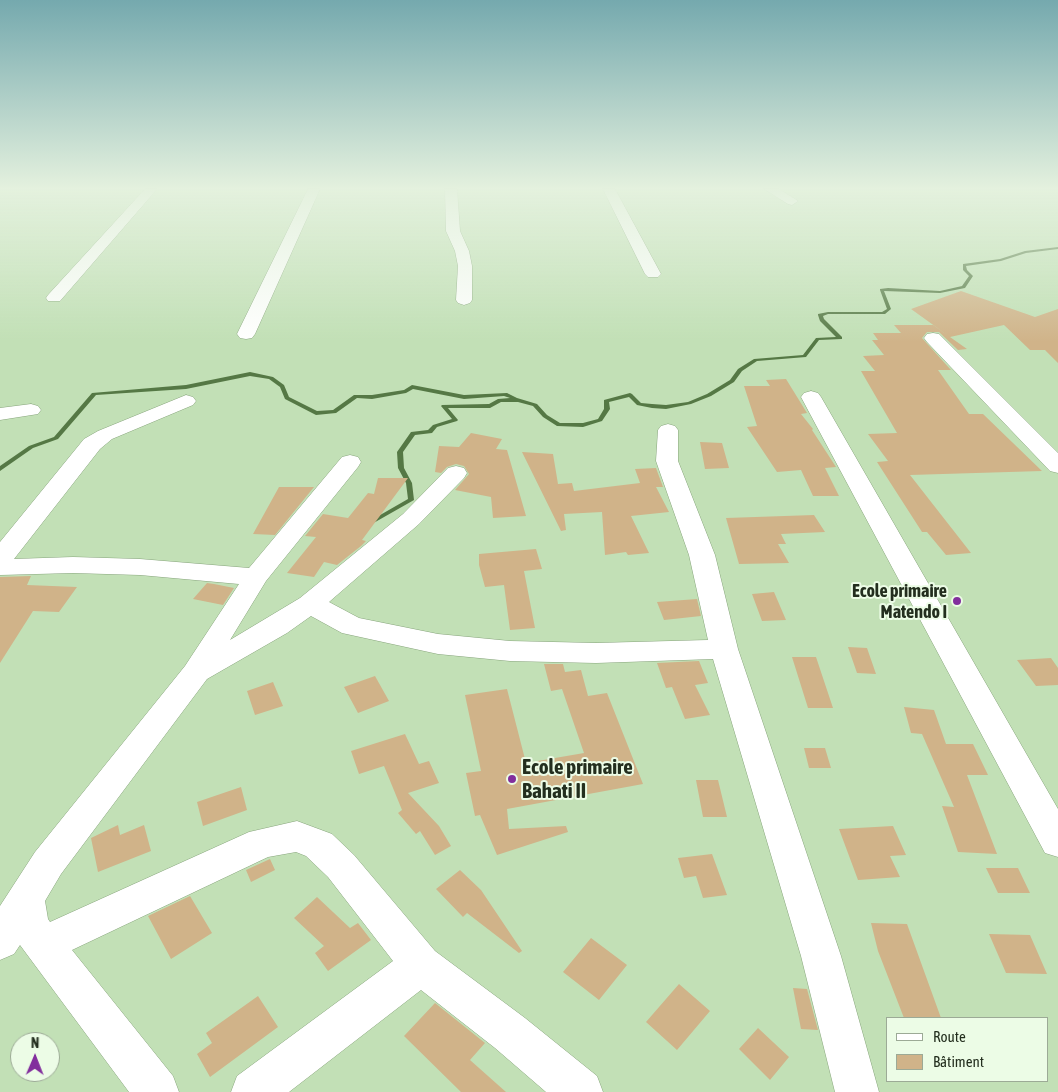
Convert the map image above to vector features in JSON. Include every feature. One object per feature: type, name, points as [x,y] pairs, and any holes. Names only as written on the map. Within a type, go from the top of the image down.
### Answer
[{"type":"street","points":[[54,298],[106,240]]},
{"type":"street","points":[[246,334],[290,240]]},
{"type":"street","points":[[457,240],[465,266],[464,300]]},
{"type":"street","points":[[635,240],[653,274]]},
{"type":"street","points":[[932,338],[1058,466]]},
{"type":"street","points":[[811,397],[1058,842]]},
{"type":"street","points":[[0,559],[92,444],[111,432],[186,401]]},
{"type":"street","points":[[0,414],[30,410]]},
{"type":"street","points":[[668,430],[667,461],[702,555],[724,649],[822,956],[857,1092]]},
{"type":"street","points":[[0,941],[48,863],[195,673],[256,577],[350,462]]},
{"type":"street","points":[[195,673],[277,626],[310,604],[411,519],[456,473]]},
{"type":"street","points":[[0,567],[73,565],[140,567],[256,577]]},
{"type":"street","points":[[310,604],[352,626],[438,644],[510,651],[596,654],[724,649]]},
{"type":"street","points":[[44,944],[262,843],[297,836],[319,845],[341,866],[421,965],[581,1092]]},
{"type":"street","points":[[26,899],[29,926],[157,1092]]},
{"type":"street","points":[[253,1092],[421,965]]},
{"type":"building","points":[[961,291],[1035,317],[1058,309],[1058,363],[1045,350],[1030,350],[1004,325],[950,337],[911,309]]},
{"type":"building","points":[[894,325],[933,325],[967,349],[958,350],[939,332],[927,332],[922,338],[951,370],[938,370],[969,414],[983,414],[1042,471],[910,475],[971,553],[946,555],[927,532],[922,532],[877,462],[888,461],[868,434],[897,433],[861,371],[875,371],[863,356],[884,355],[872,340],[878,340],[873,333],[901,333]]},
{"type":"building","points":[[786,379],[807,413],[801,414],[813,429],[836,467],[825,468],[839,496],[813,496],[801,470],[777,472],[747,427],[757,426],[744,386],[770,386],[766,380]]},
{"type":"building","points":[[471,433],[502,439],[496,449],[507,450],[526,516],[493,518],[491,497],[455,490],[469,474],[464,466],[456,464],[447,467],[441,473],[435,472],[439,446],[459,447]]},
{"type":"building","points":[[700,442],[722,443],[729,468],[705,469]]},
{"type":"building","points":[[522,452],[553,454],[558,484],[572,483],[574,491],[640,483],[635,469],[656,468],[663,487],[656,487],[669,512],[631,516],[649,553],[628,555],[626,552],[605,555],[602,512],[564,514],[566,530],[561,531]]},
{"type":"building","points":[[378,478],[408,478],[362,540],[366,541],[337,565],[324,562],[314,577],[287,573],[316,537],[305,536],[323,514],[348,518],[368,493],[374,494]]},
{"type":"building","points":[[279,487],[314,487],[275,535],[253,534]]},
{"type":"building","points":[[814,515],[825,532],[781,534],[786,544],[778,544],[789,563],[739,564],[726,518]]},
{"type":"building","points":[[536,549],[542,569],[524,571],[535,628],[510,630],[504,585],[485,587],[479,565],[479,554]]},
{"type":"building","points":[[31,576],[27,585],[77,587],[59,612],[33,611],[0,663],[0,577]]},
{"type":"building","points":[[207,583],[234,588],[223,605],[193,599]]},
{"type":"building","points":[[774,592],[786,620],[762,621],[752,594]]},
{"type":"building","points":[[697,599],[701,616],[664,620],[657,602]]},
{"type":"building","points":[[848,647],[867,648],[876,674],[857,673]]},
{"type":"building","points":[[792,657],[816,657],[833,708],[808,708]]},
{"type":"building","points":[[1051,658],[1058,668],[1058,685],[1036,686],[1017,660]]},
{"type":"building","points":[[699,661],[708,683],[695,685],[710,715],[685,719],[672,687],[666,688],[657,663]]},
{"type":"building","points":[[544,664],[563,664],[565,672],[581,670],[588,696],[607,693],[643,784],[507,809],[509,829],[566,826],[568,832],[497,855],[480,815],[475,816],[466,773],[481,771],[465,695],[507,689],[526,763],[584,753],[562,689],[551,691]]},
{"type":"building","points":[[375,676],[389,701],[358,713],[344,687]]},
{"type":"building","points":[[273,682],[283,706],[255,715],[247,691]]},
{"type":"building","points":[[904,707],[934,710],[946,744],[973,744],[988,775],[967,775],[997,854],[958,852],[942,806],[954,807],[922,734],[911,733]]},
{"type":"building","points":[[405,734],[419,764],[429,761],[439,783],[408,793],[439,826],[451,846],[435,855],[420,831],[416,834],[398,813],[402,810],[384,766],[359,774],[351,751]]},
{"type":"building","points":[[804,748],[825,748],[831,768],[809,768]]},
{"type":"building","points":[[696,780],[718,780],[727,817],[703,817]]},
{"type":"building","points":[[241,787],[247,810],[203,826],[197,802]]},
{"type":"building","points":[[118,825],[120,835],[144,825],[151,851],[98,872],[91,838]]},
{"type":"building","points":[[893,826],[906,855],[890,856],[900,877],[858,880],[839,829]]},
{"type":"building","points":[[712,854],[727,895],[703,898],[696,876],[684,878],[678,858]]},
{"type":"building","points":[[270,859],[275,870],[251,882],[246,870]]},
{"type":"building","points":[[986,868],[1018,868],[1030,893],[998,893]]},
{"type":"building","points":[[460,870],[481,890],[522,951],[519,953],[467,913],[463,917],[436,889]]},
{"type":"building","points":[[190,896],[212,933],[171,959],[148,916]]},
{"type":"building","points":[[317,897],[350,928],[358,923],[371,940],[328,971],[315,953],[324,946],[294,918]]},
{"type":"building","points":[[871,923],[907,924],[941,1017],[904,1017],[878,951]]},
{"type":"building","points":[[989,934],[1030,935],[1047,974],[1006,973]]},
{"type":"building","points":[[591,938],[627,965],[599,1000],[563,972]]},
{"type":"building","points":[[679,984],[710,1011],[677,1050],[646,1022]]},
{"type":"building","points":[[793,988],[807,989],[818,1030],[801,1029]]},
{"type":"building","points":[[258,996],[278,1027],[210,1077],[197,1054],[212,1043],[206,1033]]},
{"type":"building","points":[[435,1003],[485,1043],[470,1060],[506,1092],[461,1092],[404,1036]]},
{"type":"building","points":[[758,1028],[789,1057],[770,1080],[739,1049]]},
{"type":"waterway","points":[[370,523],[411,500],[409,483],[401,468],[400,452],[413,433],[430,432],[435,426],[455,420],[444,406],[490,406],[500,400],[518,400],[535,405],[545,416],[559,425],[583,425],[600,420],[607,409],[606,401],[630,395],[639,404],[652,406],[666,407],[689,403],[709,395],[732,381],[740,370],[756,360],[804,356],[818,339],[840,338],[822,320],[820,315],[828,313],[883,313],[889,309],[882,290],[940,292],[963,287],[971,276],[965,270],[964,265],[1001,260],[1025,252],[1058,248]]},
{"type":"waterway","points":[[0,469],[31,447],[56,438],[94,394],[186,387],[250,374],[271,378],[282,386],[287,398],[316,413],[334,412],[356,396],[372,397],[406,391],[412,387],[464,397],[505,394],[515,399]]},
{"type":"place","name":"Ecole primaire Matendo I","points":[[957,601]]},
{"type":"place","name":"Ecole primaire Bahati II","points":[[512,779]]}]
